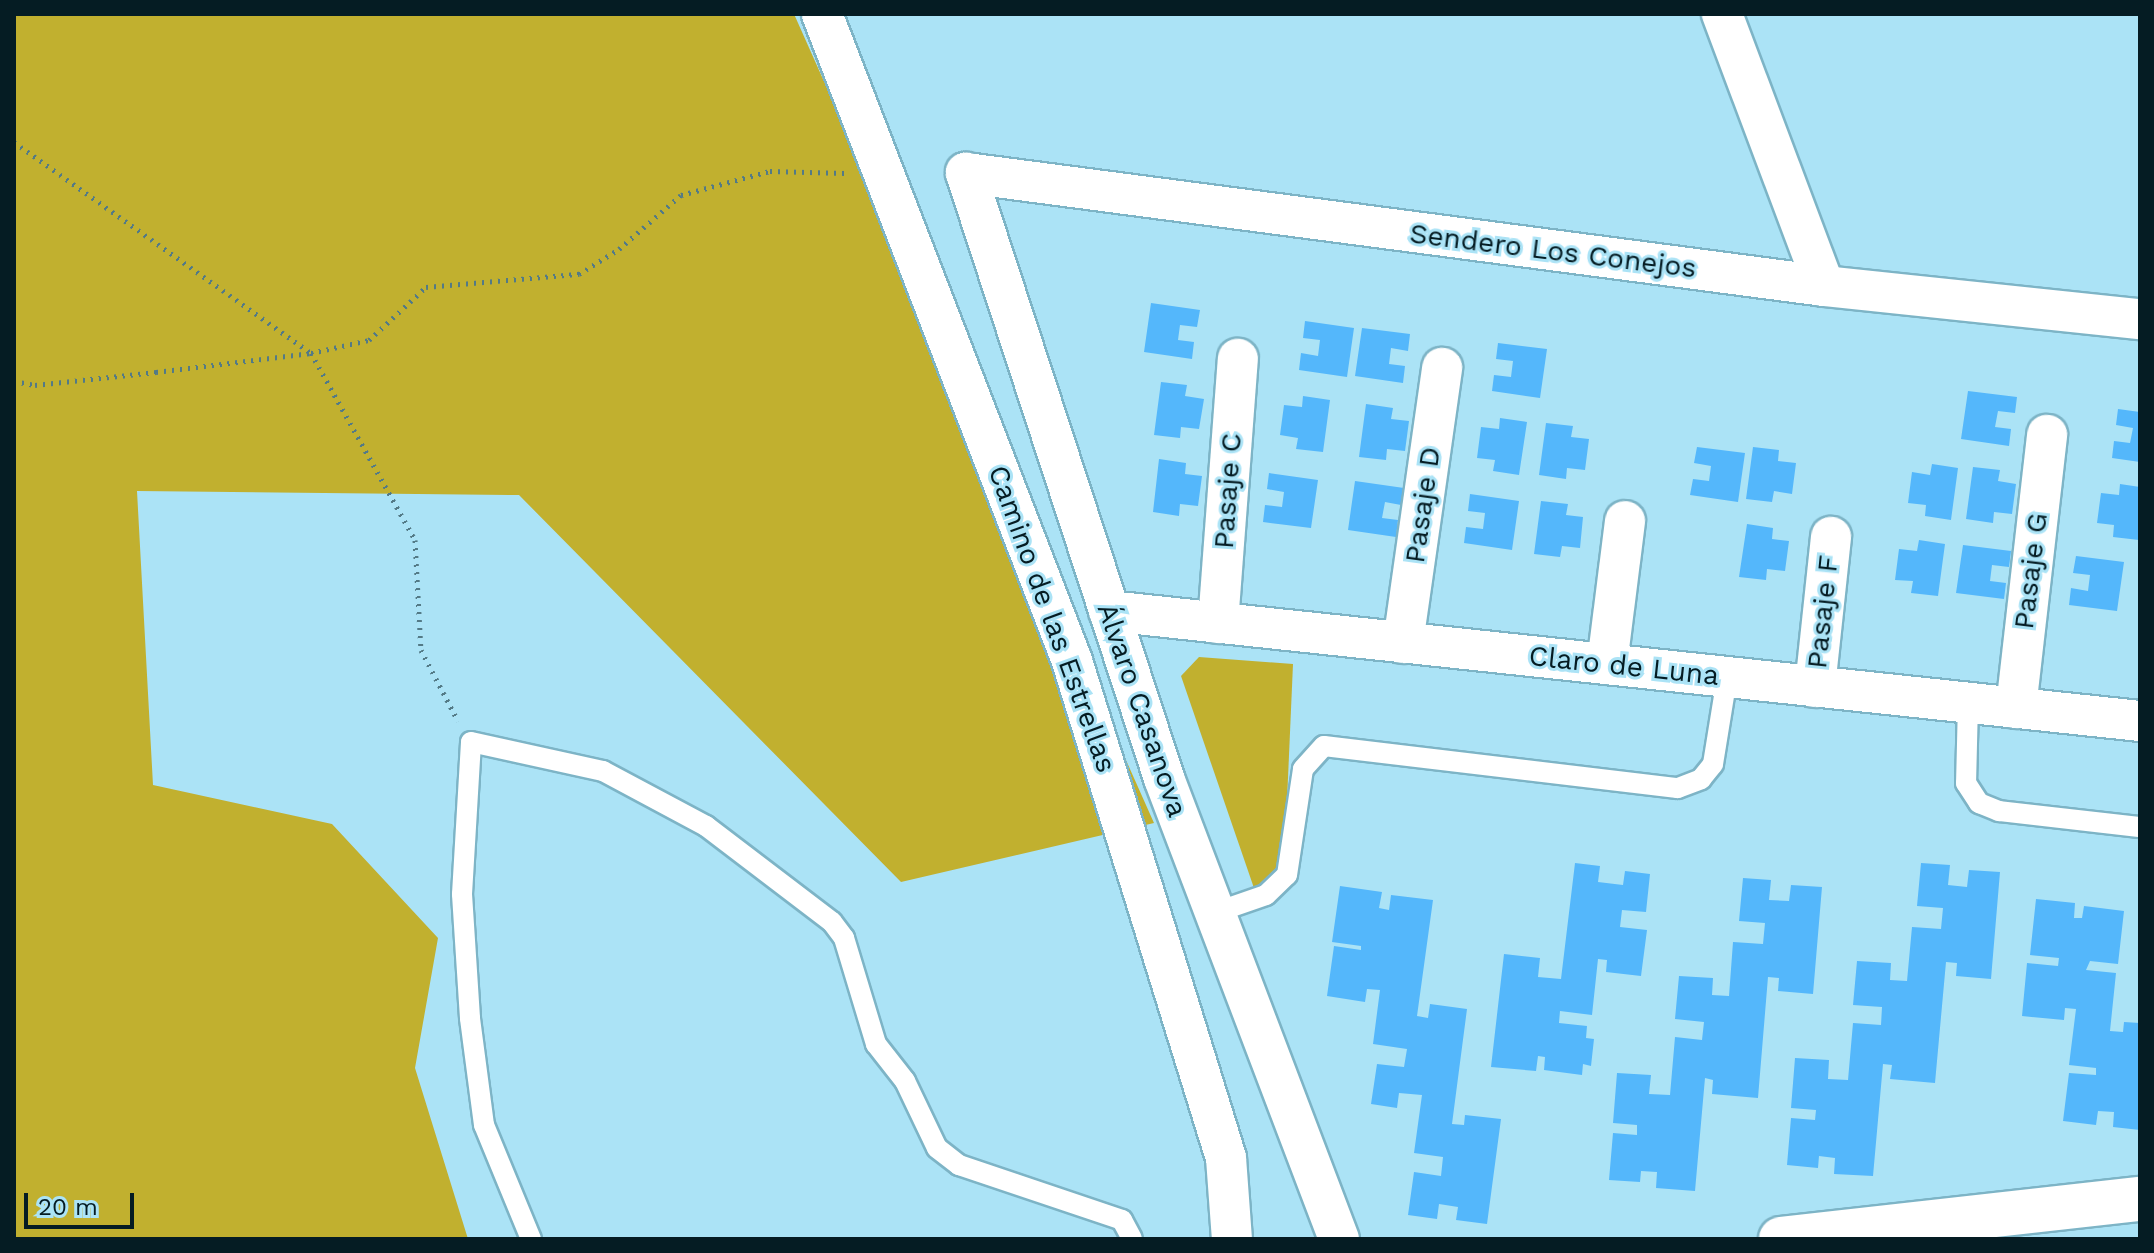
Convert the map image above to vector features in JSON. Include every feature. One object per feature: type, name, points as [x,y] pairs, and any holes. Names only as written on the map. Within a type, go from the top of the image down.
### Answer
[{"type":"street","name":"Camino de las Estrellas","points":[[822,14],[1072,661],[1107,765],[1226,1158],[1232,1239]]},
{"type":"street","points":[[1722,14],[1824,286]]},
{"type":"street","name":"Sendero Los Conejos","points":[[966,173],[1824,286],[2140,319]]},
{"type":"street","name":"Álvaro Casanova","points":[[966,173],[1109,611],[1214,913],[1339,1239]]},
{"type":"street","name":"Pasaje C","points":[[1218,623],[1238,359]]},
{"type":"street","name":"Pasaje D","points":[[1403,643],[1442,368]]},
{"type":"street","name":"Pasaje G","points":[[2016,708],[2047,435]]},
{"type":"street","points":[[1607,664],[1625,521]]},
{"type":"street","name":"Pasaje F","points":[[1815,687],[1831,537]]},
{"type":"street","name":"Claro de Luna","points":[[1109,611],[2140,721]]},
{"type":"street","points":[[1781,1239],[2140,1199]]},
{"type":"lane","points":[[1214,913],[1266,895],[1287,875],[1303,769],[1324,746],[1678,788],[1701,779],[1713,764],[1727,678]]},
{"type":"lane","points":[[1968,703],[1966,783],[1979,803],[1999,811],[2140,827]]},
{"type":"lane","points":[[531,1239],[484,1125],[470,1018],[462,894],[471,742],[603,771],[706,826],[832,922],[844,938],[876,1044],[905,1081],[937,1148],[959,1165],[1122,1220],[1132,1239]]},
{"type":"path","points":[[14,142],[311,353],[415,540],[421,650],[471,742]]},
{"type":"path","points":[[14,381],[35,385],[311,353],[369,340],[426,287],[579,274],[619,249],[681,195],[770,171],[885,175]]},
{"type":"shaded area","points":[[14,14],[794,14],[1154,823],[901,882],[519,495],[137,491],[153,785],[332,824],[438,938],[415,1068],[468,1239],[14,1239]]},
{"type":"shaded area","points":[[1199,657],[1293,664],[1284,869],[1255,891],[1181,676]]},
{"type":"building","points":[[1151,303],[1200,310],[1197,327],[1180,325],[1178,340],[1194,342],[1192,359],[1144,352]]},
{"type":"building","points":[[1305,321],[1354,328],[1347,377],[1299,370],[1301,353],[1318,356],[1320,340],[1303,338]]},
{"type":"building","points":[[1362,328],[1410,334],[1408,351],[1391,348],[1389,364],[1405,366],[1403,383],[1355,376]]},
{"type":"building","points":[[1498,343],[1547,349],[1540,398],[1492,391],[1494,375],[1511,377],[1513,361],[1496,359]]},
{"type":"building","points":[[1161,382],[1187,385],[1185,396],[1204,399],[1199,429],[1181,427],[1180,438],[1154,435]]},
{"type":"building","points":[[1968,391],[2017,397],[2015,413],[1998,411],[1995,427],[2011,429],[2009,446],[1961,439]]},
{"type":"building","points":[[1303,396],[1330,400],[1323,452],[1296,449],[1298,438],[1280,435],[1284,405],[1302,407]]},
{"type":"building","points":[[1366,404],[1393,408],[1391,419],[1409,421],[1405,451],[1387,449],[1386,460],[1359,457]]},
{"type":"building","points":[[2118,409],[2140,412],[2140,462],[2112,458],[2114,441],[2130,443],[2133,428],[2116,425]]},
{"type":"building","points":[[1500,418],[1527,422],[1519,475],[1493,471],[1495,460],[1477,458],[1481,427],[1499,429]]},
{"type":"building","points":[[1546,423],[1573,426],[1571,437],[1589,439],[1585,470],[1567,468],[1566,479],[1539,475]]},
{"type":"building","points":[[1697,447],[1745,453],[1738,502],[1690,495],[1693,479],[1709,481],[1711,466],[1694,463]]},
{"type":"building","points":[[1753,447],[1779,450],[1778,461],[1796,463],[1792,494],[1774,491],[1772,502],[1746,499]]},
{"type":"building","points":[[1159,459],[1186,463],[1185,474],[1202,476],[1198,506],[1180,504],[1179,516],[1153,512]]},
{"type":"building","points":[[1932,464],[1958,468],[1951,520],[1925,516],[1926,505],[1908,503],[1912,472],[1930,475]]},
{"type":"building","points":[[1973,467],[2000,470],[1998,481],[2016,484],[2012,514],[1994,512],[1993,523],[1966,519]]},
{"type":"building","points":[[1269,473],[1318,480],[1311,528],[1263,522],[1265,505],[1282,507],[1284,492],[1267,489]]},
{"type":"building","points":[[1355,481],[1404,488],[1401,505],[1385,502],[1382,518],[1398,520],[1396,537],[1348,530]]},
{"type":"building","points":[[2120,484],[2140,487],[2139,540],[2113,537],[2114,525],[2097,523],[2101,493],[2119,495]]},
{"type":"building","points":[[1470,494],[1519,501],[1512,550],[1464,543],[1466,527],[1483,529],[1485,513],[1468,511]]},
{"type":"building","points":[[1541,501],[1568,504],[1566,515],[1583,517],[1580,548],[1562,546],[1560,557],[1534,554]]},
{"type":"building","points":[[1747,524],[1773,528],[1772,539],[1789,541],[1785,571],[1767,569],[1766,580],[1739,577]]},
{"type":"building","points":[[1919,540],[1945,544],[1938,596],[1911,593],[1913,581],[1895,580],[1899,549],[1917,551]]},
{"type":"building","points":[[1963,545],[2011,551],[2009,567],[1992,565],[1990,581],[2006,583],[2004,599],[1956,593]]},
{"type":"building","points":[[2076,556],[2124,562],[2117,611],[2069,605],[2071,588],[2088,591],[2090,575],[2073,573]]},
{"type":"building","points":[[1575,863],[1600,866],[1598,882],[1623,885],[1625,871],[1650,874],[1646,912],[1622,910],[1620,927],[1647,930],[1641,976],[1606,972],[1607,960],[1598,959],[1592,1015],[1560,1011],[1559,1023],[1587,1026],[1586,1038],[1594,1039],[1591,1066],[1583,1064],[1582,1075],[1544,1070],[1545,1057],[1538,1056],[1536,1071],[1491,1067],[1504,954],[1540,958],[1538,977],[1561,979]]},
{"type":"building","points":[[1921,863],[1950,865],[1948,885],[1967,887],[1969,870],[2000,872],[1991,979],[1956,976],[1957,963],[1946,962],[1935,1083],[1890,1079],[1892,1065],[1883,1064],[1873,1176],[1834,1174],[1835,1158],[1819,1156],[1818,1168],[1787,1165],[1791,1118],[1815,1120],[1816,1110],[1791,1108],[1795,1058],[1829,1060],[1828,1079],[1848,1080],[1853,1023],[1881,1025],[1882,1007],[1853,1005],[1857,961],[1891,963],[1890,980],[1907,981],[1912,927],[1941,929],[1943,908],[1917,906]]},
{"type":"building","points":[[1743,878],[1771,880],[1769,900],[1789,901],[1791,885],[1822,887],[1813,994],[1778,991],[1779,978],[1768,977],[1758,1098],[1712,1094],[1713,1080],[1705,1078],[1695,1191],[1656,1188],[1657,1172],[1641,1171],[1640,1182],[1609,1180],[1613,1133],[1637,1135],[1637,1125],[1613,1123],[1617,1073],[1651,1075],[1649,1094],[1670,1095],[1675,1037],[1702,1040],[1704,1022],[1675,1019],[1679,976],[1713,978],[1712,995],[1729,996],[1733,942],[1763,944],[1765,923],[1739,921]]},
{"type":"building","points":[[1340,886],[1382,892],[1379,908],[1389,910],[1391,895],[1433,900],[1417,1016],[1428,1018],[1430,1004],[1467,1009],[1452,1124],[1464,1125],[1465,1115],[1501,1119],[1487,1224],[1456,1220],[1458,1207],[1439,1204],[1437,1219],[1408,1215],[1414,1172],[1441,1176],[1443,1157],[1414,1153],[1422,1095],[1399,1093],[1397,1108],[1371,1104],[1377,1064],[1404,1067],[1407,1049],[1373,1044],[1380,990],[1367,989],[1365,1002],[1327,996],[1334,946],[1361,950],[1361,946],[1332,942]]},
{"type":"building","points":[[2036,899],[2075,903],[2074,918],[2082,918],[2084,906],[2124,911],[2118,964],[2090,961],[2086,970],[2116,973],[2110,1031],[2123,1032],[2124,1022],[2140,1023],[2140,1130],[2113,1127],[2114,1112],[2098,1111],[2096,1125],[2063,1121],[2069,1073],[2096,1075],[2096,1068],[2069,1065],[2076,1009],[2065,1008],[2064,1020],[2022,1016],[2027,963],[2058,966],[2059,958],[2030,955]]}]
